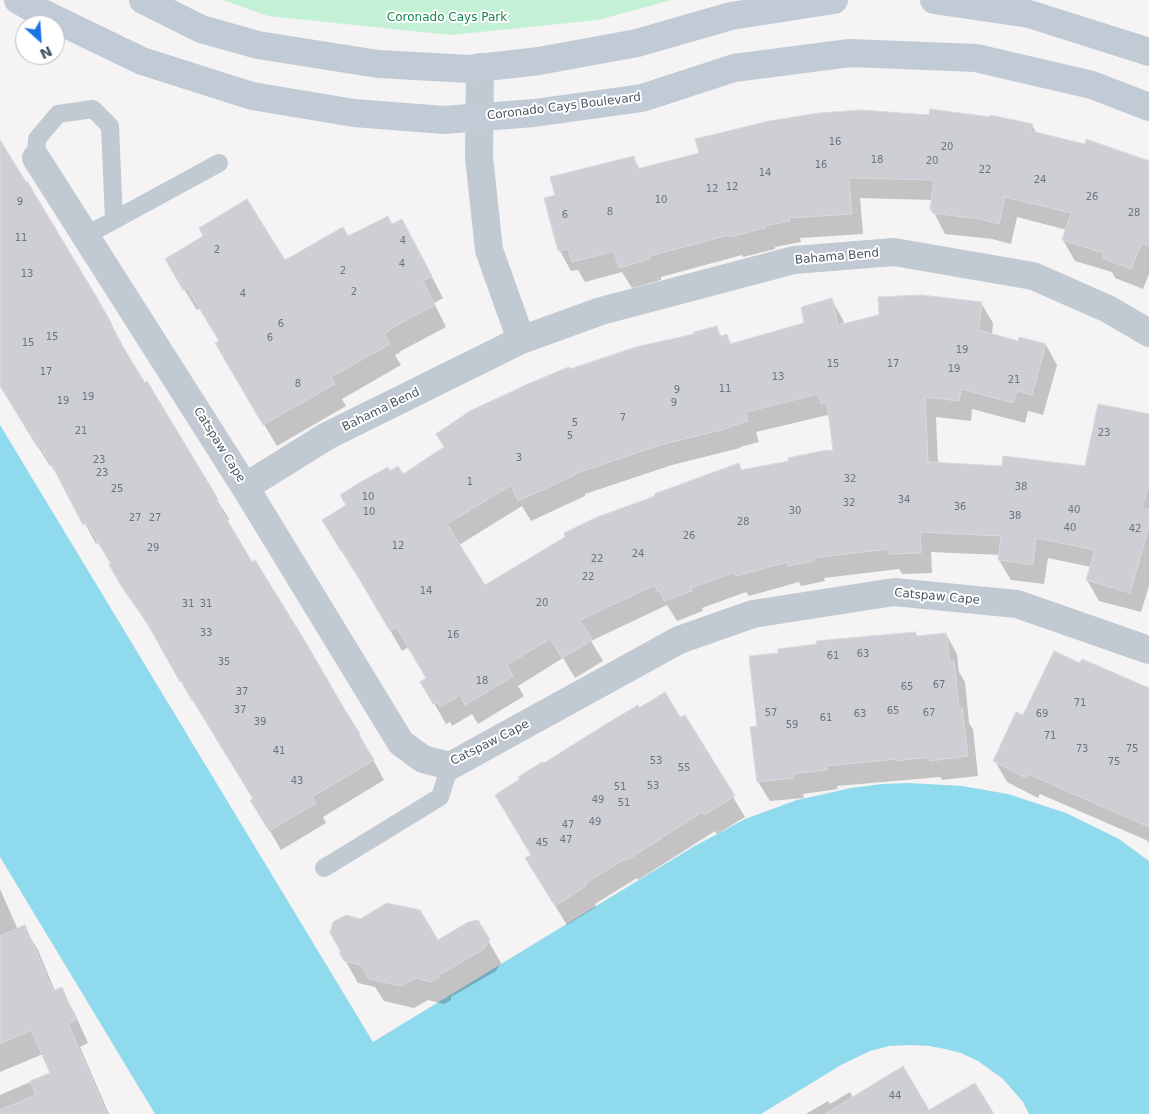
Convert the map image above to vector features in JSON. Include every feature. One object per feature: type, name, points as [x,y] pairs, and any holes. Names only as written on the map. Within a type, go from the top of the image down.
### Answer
[{"type":"street","name":"Coronado Cays Boulevard","points":[[18,0],[142,61],[252,96],[354,113],[444,120],[534,112],[642,98],[734,68],[850,52],[976,58],[1092,85],[1149,107]]},
{"type":"street","points":[[143,0],[201,29],[258,45],[378,64],[469,69],[539,61],[637,43],[731,16],[834,0]]},
{"type":"street","points":[[934,0],[1029,14],[1149,52]]},
{"type":"street","points":[[480,67],[478,117],[480,167],[489,250],[521,340]]},
{"type":"street","name":"Catspaw Cape","points":[[36,158],[245,487],[401,743],[423,759],[450,766],[679,640],[753,614],[894,592],[1017,604],[1149,650]]},
{"type":"street","name":"Bahama Bend","points":[[245,487],[327,436],[521,340],[601,311],[794,260],[894,252],[1033,276],[1108,309],[1149,333]]},
{"type":"lane","points":[[36,158],[37,139],[58,114],[93,109],[110,126],[114,220]]},
{"type":"lane","points":[[85,236],[219,162]]},
{"type":"lane","points":[[324,868],[440,797],[450,766]]},
{"type":"green space","name":"Coronado Cays Park","points":[[223,0],[671,0],[598,20],[451,35],[268,16]]},
{"type":"water","points":[[0,425],[373,1042],[693,847],[745,819],[797,800],[851,788],[909,783],[962,786],[1008,794],[1066,813],[1119,839],[1149,861],[1149,1114],[1029,1114],[1023,1102],[1003,1079],[978,1061],[961,1053],[945,1049],[912,1045],[889,1046],[870,1051],[841,1065],[761,1114],[155,1114],[0,857]]},
{"type":"building","points":[[930,109],[990,117],[990,115],[1033,124],[1031,131],[1085,144],[1086,139],[1149,161],[1149,246],[1142,243],[1131,269],[1102,258],[1104,253],[1062,240],[1071,213],[1005,197],[999,224],[980,219],[932,213],[932,210],[930,210],[934,180],[849,178],[852,214],[789,218],[790,221],[650,256],[650,259],[619,268],[614,251],[572,262],[568,249],[558,251],[544,198],[555,195],[550,177],[634,156],[637,169],[699,153],[695,139],[769,121],[819,113],[861,110],[929,115]]},
{"type":"building","points":[[0,140],[27,181],[96,296],[123,347],[145,383],[147,381],[218,499],[216,501],[252,562],[255,560],[305,641],[374,760],[312,797],[316,803],[269,831],[250,800],[253,799],[180,682],[146,621],[123,589],[109,565],[111,564],[86,523],[83,525],[40,446],[38,448],[0,386]]},
{"type":"building","points":[[247,199],[285,260],[343,227],[348,236],[388,216],[392,224],[402,219],[432,276],[423,281],[435,305],[388,330],[384,334],[390,344],[331,377],[335,384],[263,425],[215,343],[219,341],[187,288],[183,290],[165,259],[203,236],[199,228]]},
{"type":"building","points":[[921,295],[982,302],[979,330],[1018,341],[1019,337],[1046,344],[1032,395],[1017,391],[1013,403],[961,389],[959,401],[925,397],[928,462],[1002,466],[1003,456],[1085,466],[1098,404],[1149,414],[1149,485],[1142,508],[1149,510],[1149,527],[1130,593],[1086,580],[1095,550],[1036,538],[1033,565],[998,560],[1001,536],[920,532],[921,553],[889,554],[889,549],[813,558],[814,561],[788,566],[788,562],[736,576],[735,572],[691,588],[692,591],[664,601],[655,585],[580,620],[592,640],[562,658],[550,639],[507,665],[513,676],[465,705],[460,695],[440,707],[437,702],[433,704],[420,682],[426,678],[396,627],[390,631],[322,520],[346,505],[340,495],[388,467],[390,471],[398,466],[403,474],[444,447],[436,434],[470,411],[569,367],[570,369],[636,347],[694,334],[694,332],[717,326],[720,337],[727,334],[730,344],[804,323],[801,307],[832,298],[838,325],[879,315],[878,297]],"holes":[[[818,394],[821,404],[827,403],[833,450],[788,458],[789,461],[741,470],[739,463],[654,494],[655,496],[595,518],[564,533],[565,537],[485,585],[447,524],[511,485],[518,501],[574,474],[660,445],[729,428],[748,421],[746,412]]]},
{"type":"building","points":[[916,632],[916,636],[946,633],[950,661],[954,661],[959,708],[962,708],[968,756],[930,761],[930,757],[827,766],[827,770],[792,774],[793,778],[757,782],[750,727],[757,726],[749,656],[778,653],[778,649],[817,644],[816,641]]},
{"type":"building","points":[[1054,651],[1080,663],[1082,659],[1149,688],[1149,827],[1028,774],[1026,778],[993,761],[1016,712],[1023,715]]},
{"type":"building","points":[[665,692],[680,717],[685,715],[735,796],[704,815],[702,812],[626,861],[624,859],[555,906],[525,858],[531,855],[495,795],[520,779],[518,777],[542,762],[544,763],[638,705],[639,708]]},
{"type":"building","points":[[387,903],[420,910],[438,940],[468,922],[478,920],[490,940],[484,949],[439,975],[439,978],[431,982],[415,978],[401,986],[369,979],[361,965],[344,961],[330,933],[333,922],[346,915],[360,919]]},
{"type":"building","points":[[25,925],[53,991],[62,987],[76,1020],[68,1023],[107,1114],[0,1114],[0,1110],[36,1095],[30,1081],[50,1073],[31,1030],[0,1044],[0,936]]},
{"type":"building","points":[[903,1066],[929,1110],[975,1083],[994,1114],[825,1114]]}]
